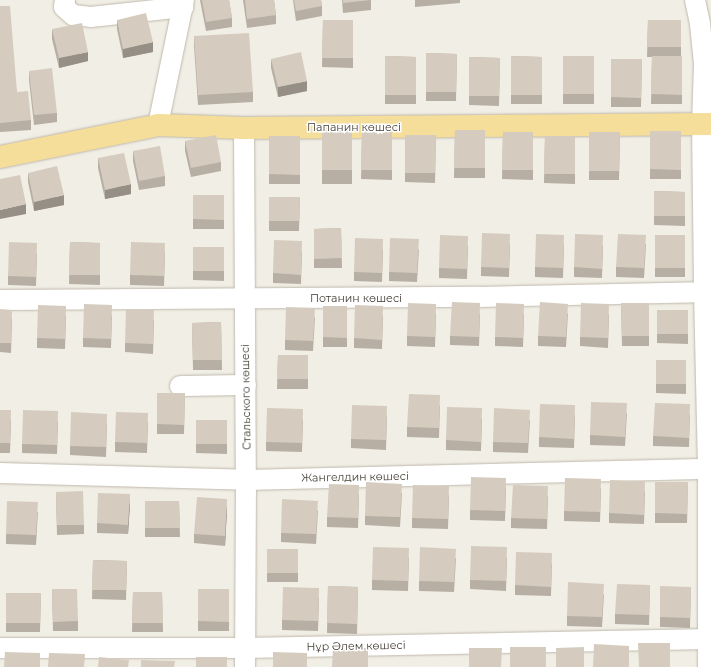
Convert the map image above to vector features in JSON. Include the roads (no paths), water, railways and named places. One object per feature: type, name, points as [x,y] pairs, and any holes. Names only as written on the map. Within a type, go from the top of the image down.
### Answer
[{"type":"main road","name":"Папанин көшесі","points":[[0,157],[158,124],[244,128],[707,124]]},
{"type":"street","points":[[65,0],[64,7],[73,15],[91,17],[184,3],[158,124]]},
{"type":"street","points":[[700,1],[707,124],[707,292],[710,469],[708,667]]},
{"type":"street","name":"Стальского көшесі","points":[[244,128],[244,298],[246,385],[245,658]]},
{"type":"street","name":"Потанин көшесі","points":[[0,300],[478,298],[707,292]]},
{"type":"street","points":[[180,386],[246,385]]},
{"type":"street","name":"Жангелдин көшесі","points":[[0,473],[246,480],[710,469]]},
{"type":"street","name":"Нұр Әлем көшесі","points":[[0,648],[245,658],[709,639]]}]
